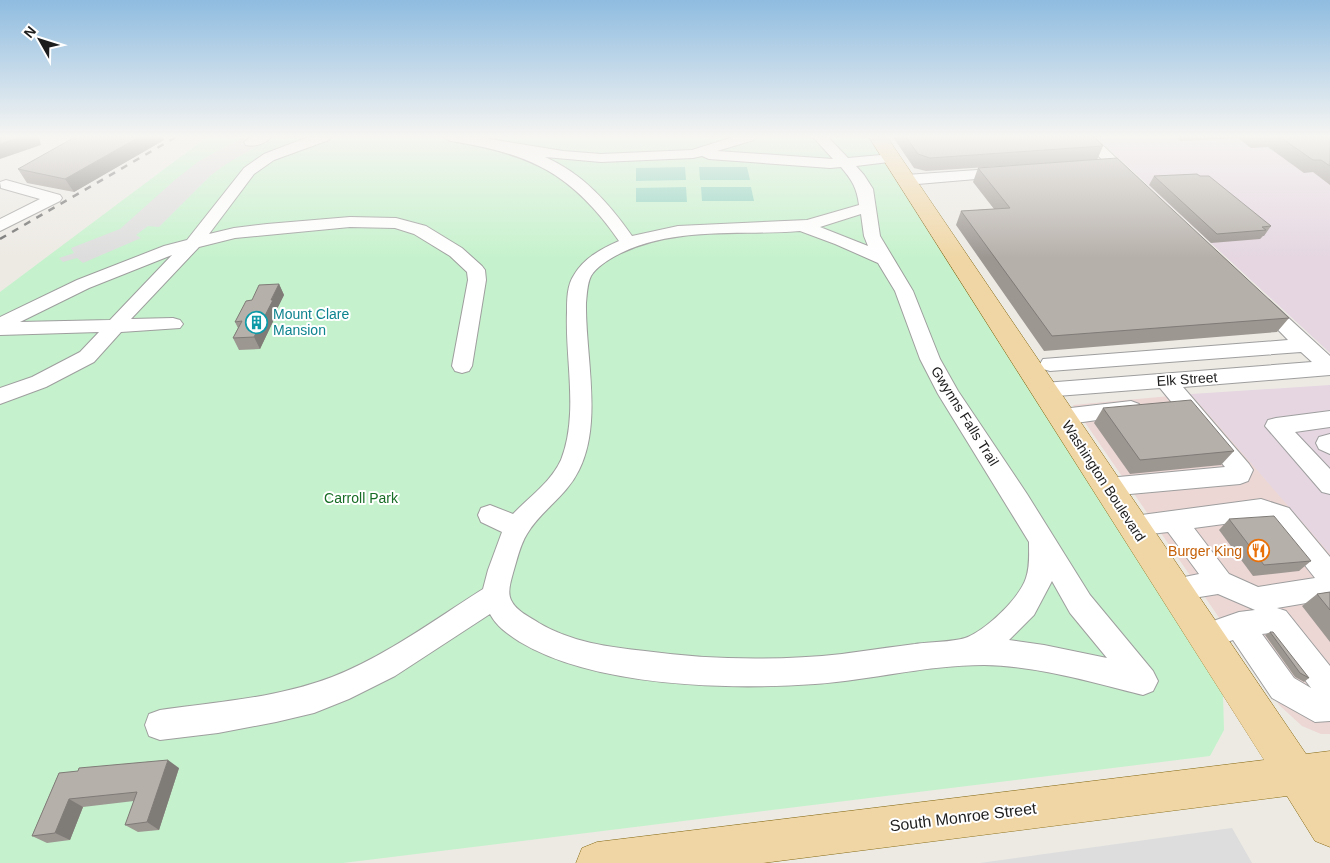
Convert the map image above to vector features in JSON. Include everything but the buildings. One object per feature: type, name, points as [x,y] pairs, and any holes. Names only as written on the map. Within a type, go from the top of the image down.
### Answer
[{"type":"main road","name":"Washington Boulevard","points":[[904,177],[1175,589],[1222,631],[1314,773],[1330,826]]},
{"type":"main road","name":"South Monroe Street","points":[[597,863],[1314,773]]},
{"type":"street","points":[[3,187],[21,177]]},
{"type":"street","points":[[0,396],[38,382],[87,357],[116,327],[124,314],[194,243],[244,177]]},
{"type":"street","points":[[567,177],[575,182],[604,210],[628,242]]},
{"type":"street","name":"Gwynns Falls Trail","points":[[858,177],[865,189],[872,236],[904,290],[930,359],[949,394],[1080,604],[1143,681],[1019,655],[966,652]]},
{"type":"street","points":[[906,180],[944,177]]},
{"type":"street","points":[[1128,177],[1143,192]]},
{"type":"street","points":[[0,226],[54,198],[3,187]]},
{"type":"street","points":[[869,207],[802,226],[700,228],[662,232],[628,242],[602,256],[581,276],[578,287],[576,314],[580,417],[579,438],[567,472],[518,527],[500,573],[496,596],[502,610],[512,621],[551,645],[616,661],[662,668],[759,673],[838,668],[966,652],[992,639],[1022,608],[1038,584],[1043,566],[1042,541]]},
{"type":"street","points":[[0,325],[41,303],[83,284],[194,243],[234,233],[267,229],[350,222],[396,223],[420,230],[456,252],[476,270],[477,280],[462,366]]},
{"type":"street","points":[[802,226],[841,240],[884,259]]},
{"type":"street","points":[[1249,292],[1330,368]]},
{"type":"street","points":[[0,329],[173,324]]},
{"type":"street","points":[[1050,364],[1306,345]]},
{"type":"street","name":"Elk Street","points":[[1044,390],[1330,368]]},
{"type":"street","points":[[1108,487],[1240,475],[1241,470],[1187,405],[1174,380]]},
{"type":"street","points":[[1062,417],[1187,405]]},
{"type":"street","points":[[1330,419],[1276,426],[1330,485]]},
{"type":"street","points":[[1134,526],[1261,509],[1280,515],[1330,576]]},
{"type":"street","points":[[490,515],[518,527]]},
{"type":"street","points":[[1174,520],[1220,582],[1257,599],[1330,587]]},
{"type":"street","points":[[1175,589],[1220,582]]},
{"type":"street","points":[[160,725],[264,711],[315,697],[360,679],[422,645],[457,620],[496,596]]},
{"type":"street","points":[[1222,631],[1282,688],[1315,707],[1329,703]]},
{"type":"shaded area","points":[[178,177],[209,177],[159,227],[148,226],[136,235],[141,238],[83,263],[77,258],[63,262],[59,258],[74,253],[71,248],[120,229]]},
{"type":"shaded area","points":[[1140,177],[1330,177],[1330,353]]},
{"type":"shaded area","points":[[1330,385],[1330,554],[1191,394]]},
{"type":"shaded area","points":[[1191,394],[1330,553],[1330,734],[1321,734],[1302,726],[1279,705],[1073,405]]},
{"type":"shaded area","points":[[1232,828],[1252,863],[980,863]]},
{"type":"green space","name":"Carroll Park","points":[[153,177],[894,177],[1223,693],[1224,730],[1210,756],[343,863],[0,863],[0,292]]},
{"type":"green space","points":[[636,177],[686,177],[686,180],[636,181]]},
{"type":"green space","points":[[700,177],[749,177],[750,180],[700,180]]},
{"type":"green space","points":[[686,187],[687,202],[636,202],[636,188]]},
{"type":"green space","points":[[701,187],[751,187],[754,201],[702,201]]},
{"type":"railway","points":[[0,239],[107,177]]},
{"type":"place","name":"Mount Clare Mansion","points":[[257,322]]},
{"type":"place","name":"Burger King","points":[[1258,551]]}]
